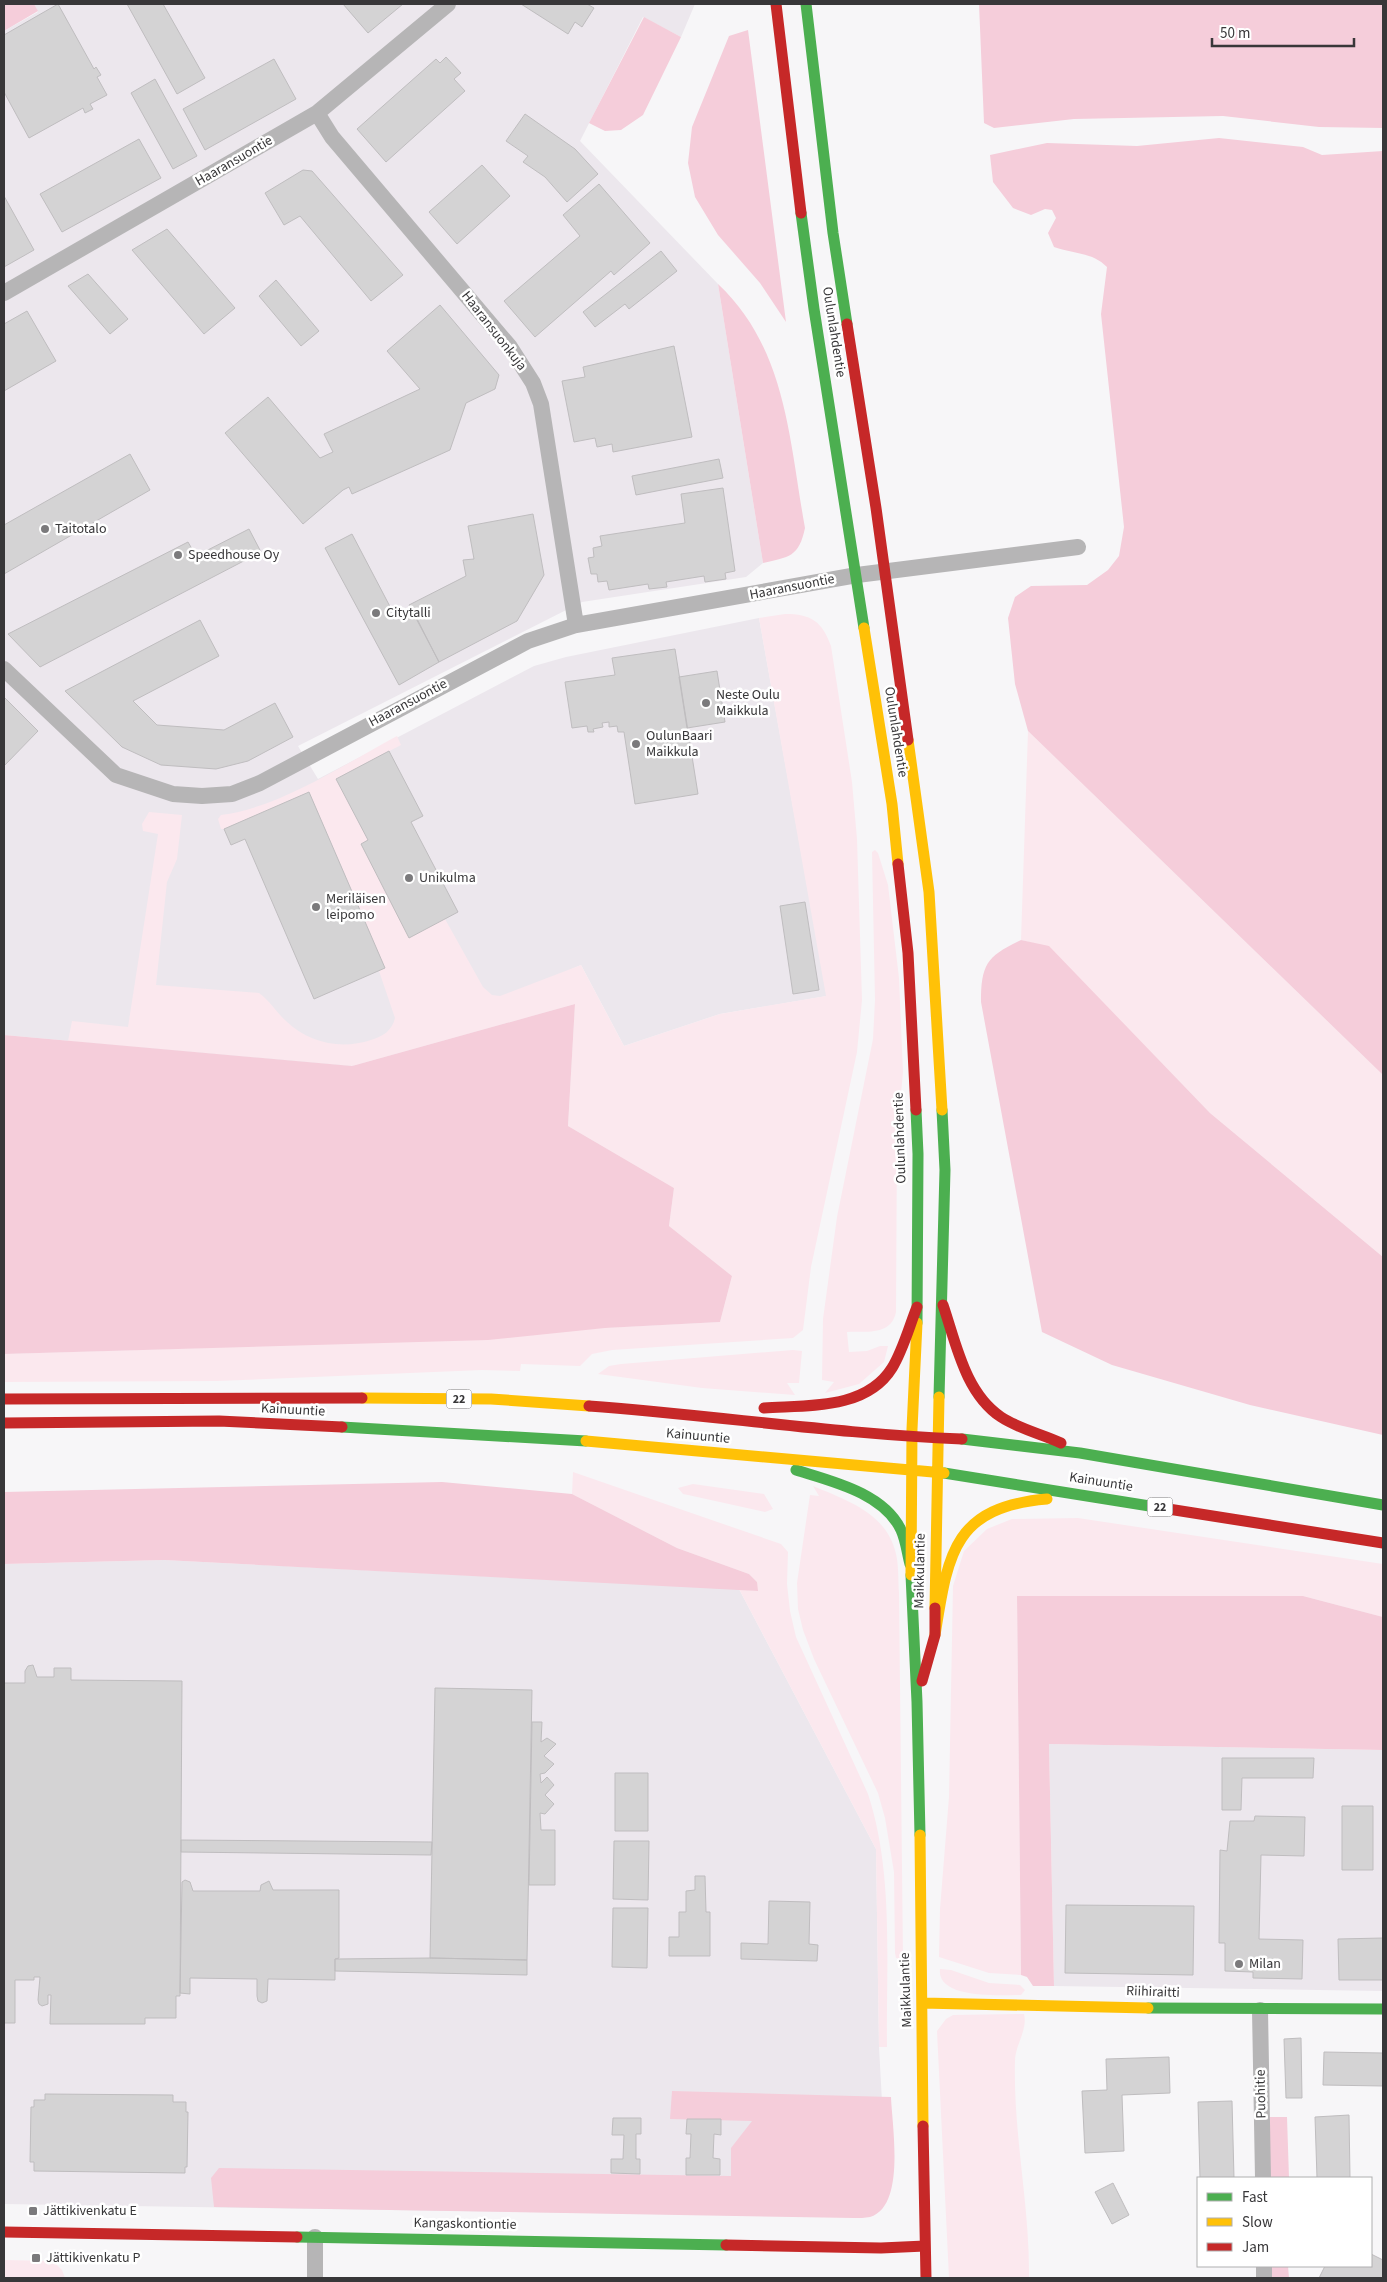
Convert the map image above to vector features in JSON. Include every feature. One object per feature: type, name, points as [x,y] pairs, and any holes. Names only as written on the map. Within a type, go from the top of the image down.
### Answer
[{"type":"main road","name":"Oulunlahdentie","points":[[776,4],[790,129],[814,309],[892,804],[908,953],[918,1154],[917,1307],[912,1470]]},
{"type":"main road","name":"Oulunlahdentie","points":[[806,4],[833,233],[884,570],[929,892],[936,984],[945,1170],[943,1306],[937,1438]]},
{"type":"main road","points":[[943,1306],[965,1371],[981,1396],[1000,1416],[1040,1432],[1080,1453]]},
{"type":"main road","points":[[688,1413],[836,1404],[865,1394],[884,1379],[892,1368],[917,1307]]},
{"type":"main road","name":"Kainuuntie","points":[[4,1400],[218,1397],[491,1399],[688,1413],[912,1437],[962,1439],[1080,1453],[1383,1505]]},
{"type":"main road","name":"Kainuuntie","points":[[4,1423],[219,1421],[537,1437],[937,1472],[1383,1543]]},
{"type":"main road","name":"Maikkulantie","points":[[916,1702],[935,1635],[937,1438]]},
{"type":"main road","points":[[752,1456],[836,1484],[863,1496],[885,1511],[901,1530],[910,1564]]},
{"type":"main road","name":"Maikkulantie","points":[[912,1470],[910,1564],[916,1702],[926,2278]]},
{"type":"main road","points":[[935,1635],[946,1574],[956,1544],[968,1526],[983,1515],[1012,1503],[1085,1495]]},
{"type":"main road","name":"Riihiraitti","points":[[922,2003],[1260,2010],[1383,2009]]},
{"type":"main road","name":"Kangaskontiontie","points":[[4,2232],[852,2248],[925,2246]]},
{"type":"street","name":"Haaransuontie","points":[[4,293],[317,113],[448,4]]},
{"type":"street","name":"Haaransuonkuja","points":[[317,113],[332,138],[510,347],[533,383],[541,404],[576,625]]},
{"type":"street","name":"Haaransuontie","points":[[4,669],[116,775],[174,794],[202,796],[232,794],[260,783],[528,641],[576,625],[857,574],[1078,547]]},
{"type":"street","name":"Puohitie","points":[[1260,2010],[1262,2177]]},
{"type":"street","points":[[315,2237],[315,2278]]},
{"type":"shaded area","points":[[4,4],[34,4],[38,11],[4,31]]},
{"type":"shaded area","points":[[34,4],[695,4],[681,37],[643,17],[580,141],[718,284],[763,563],[746,577],[582,602],[298,746],[318,779],[534,666],[566,657],[759,618],[827,996],[720,1014],[624,1046],[581,965],[352,1066],[4,1035],[4,31],[38,12]]},
{"type":"shaded area","points":[[979,4],[1383,4],[1383,128],[1319,127],[1223,116],[1074,119],[994,128],[984,123]]},
{"type":"shaded area","points":[[644,17],[681,37],[643,115],[621,130],[605,131],[589,123]]},
{"type":"shaded area","points":[[748,30],[786,322],[760,283],[718,235],[695,197],[688,163],[692,127],[729,36]]},
{"type":"shaded area","points":[[1219,138],[1303,147],[1322,155],[1383,151],[1383,1075],[1028,731],[1015,684],[1008,618],[1015,597],[1031,586],[1087,585],[1108,570],[1119,556],[1124,527],[1101,314],[1107,267],[1089,256],[1054,247],[1048,233],[1056,218],[1052,210],[1045,209],[1031,215],[1013,208],[993,182],[990,155],[1047,143],[1137,146]]},
{"type":"shaded area","points":[[718,284],[741,310],[758,337],[772,367],[789,429],[805,528],[800,545],[792,554],[763,563]]},
{"type":"shaded area","points":[[785,614],[802,615],[814,621],[824,630],[831,646],[852,782],[857,839],[862,1000],[857,1052],[811,1267],[803,1330],[793,1338],[612,1350],[592,1354],[580,1366],[521,1364],[520,1371],[482,1370],[217,1381],[4,1382],[4,1354],[203,1348],[720,1322],[732,1276],[669,1226],[674,1188],[568,1126],[575,1004],[352,1066],[68,1041],[72,1021],[128,1027],[158,834],[143,831],[142,824],[149,812],[182,815],[177,859],[167,882],[156,985],[259,993],[295,1029],[305,1035],[326,1042],[337,1044],[360,1043],[383,1035],[392,1026],[395,1018],[379,971],[385,968],[309,792],[224,829],[221,829],[218,819],[221,815],[266,804],[288,794],[397,736],[401,745],[336,779],[368,840],[361,844],[409,937],[445,919],[483,987],[492,995],[500,996],[581,965],[624,1046],[720,1014],[826,996],[759,618]]},
{"type":"shaded area","points":[[1028,731],[1383,1075],[1383,1257],[1210,1113],[1049,947],[1021,940]]},
{"type":"shaded area","points":[[875,850],[878,853],[888,885],[899,978],[903,1072],[897,1136],[896,1312],[893,1320],[884,1329],[870,1332],[847,1332],[849,1352],[867,1351],[880,1346],[888,1346],[884,1362],[859,1384],[825,1393],[834,1382],[822,1380],[823,1319],[837,1217],[873,1039],[875,1000],[872,852]]},
{"type":"shaded area","points":[[1021,940],[1049,946],[1210,1113],[1383,1257],[1383,1435],[1250,1405],[1112,1365],[1042,1332],[981,1002],[982,979],[988,963],[1000,951]]},
{"type":"shaded area","points":[[575,1004],[568,1126],[674,1188],[669,1226],[732,1276],[720,1322],[605,1328],[488,1340],[4,1354],[4,1035],[352,1066]]},
{"type":"shaded area","points":[[793,1350],[802,1351],[799,1383],[787,1383],[795,1395],[702,1388],[598,1374],[609,1366],[621,1364]]},
{"type":"shaded area","points":[[573,1472],[781,1544],[788,1552],[787,1584],[790,1611],[796,1637],[868,1794],[876,1824],[882,1855],[887,1919],[887,2047],[879,2047],[876,1849],[739,1589],[757,1591],[757,1582],[749,1574],[677,1548],[572,1494]]},
{"type":"shaded area","points":[[442,1482],[572,1494],[677,1548],[749,1574],[757,1582],[758,1591],[164,1560],[4,1564],[4,1492]]},
{"type":"shaded area","points":[[693,1484],[764,1494],[773,1509],[765,1512],[683,1494],[678,1488]]},
{"type":"shaded area","points":[[813,1486],[851,1502],[873,1517],[890,1537],[896,1555],[899,1593],[903,1960],[896,1958],[895,1953],[894,1872],[885,1818],[878,1793],[814,1659],[803,1630],[798,1609],[797,1583],[810,1495],[819,1496]]},
{"type":"shaded area","points":[[1078,1518],[1383,1564],[1383,1617],[1303,1596],[1017,1597],[1021,1975],[989,1973],[939,1957],[940,1909],[949,1797],[953,1586],[964,1551],[987,1529],[1012,1519]]},
{"type":"shaded area","points":[[164,1560],[739,1589],[876,1849],[879,2047],[886,2174],[841,2217],[4,2204],[4,1564]]},
{"type":"shaded area","points":[[1017,1596],[1303,1596],[1383,1617],[1383,1750],[1049,1744],[1054,1986],[1033,1986],[1027,1977],[1021,1975]]},
{"type":"shaded area","points":[[1049,1744],[1383,1750],[1383,1991],[1054,1986]]},
{"type":"shaded area","points":[[940,1969],[951,1970],[989,1983],[1020,1985],[1025,1990],[1021,1995],[986,1995],[959,1991],[948,1986],[942,1979]]},
{"type":"shaded area","points":[[1024,2014],[1024,2026],[1015,2061],[1015,2088],[1029,2251],[1029,2278],[949,2278],[937,2031],[946,2019],[953,2015]]},
{"type":"shaded area","points":[[672,2091],[891,2097],[894,2164],[893,2182],[889,2198],[881,2210],[870,2217],[858,2218],[214,2207],[211,2178],[219,2168],[731,2176],[731,2148],[752,2121],[670,2119]]},
{"type":"shaded area","points":[[1268,2117],[1287,2117],[1289,2177],[1270,2177]]},
{"type":"shaded area","points":[[4,2260],[53,2261],[62,2270],[65,2278],[4,2277]]},
{"type":"shaded area","points":[[1271,2267],[1288,2267],[1289,2278],[1271,2278]]},
{"type":"building","points":[[58,4],[94,69],[96,67],[101,75],[97,77],[107,95],[90,104],[93,109],[85,113],[83,108],[29,138],[4,92],[4,35]]},
{"type":"building","points":[[127,4],[163,4],[205,78],[177,94]]},
{"type":"building","points":[[343,4],[403,4],[368,33]]},
{"type":"building","points":[[521,4],[587,4],[594,8],[582,27],[575,22],[568,34]]},
{"type":"building","points":[[446,57],[461,73],[454,79],[465,91],[386,162],[357,129],[436,59],[440,63]]},
{"type":"building","points":[[274,59],[296,99],[205,150],[183,109]]},
{"type":"building","points":[[155,79],[197,156],[173,169],[131,93]]},
{"type":"building","points":[[525,114],[575,149],[598,174],[567,202],[545,177],[523,162],[528,156],[506,141]]},
{"type":"building","points":[[139,139],[161,178],[62,232],[40,194]]},
{"type":"building","points":[[482,165],[510,196],[457,244],[429,212]]},
{"type":"building","points":[[303,170],[312,171],[403,275],[371,301],[300,216],[284,225],[265,193]]},
{"type":"building","points":[[599,184],[650,243],[614,275],[611,271],[535,337],[504,301],[580,236],[563,215]]},
{"type":"building","points":[[4,196],[34,250],[4,267]]},
{"type":"building","points":[[167,229],[235,308],[204,334],[132,250]]},
{"type":"building","points":[[661,251],[677,271],[629,309],[625,304],[595,327],[583,312]]},
{"type":"building","points":[[88,274],[128,319],[110,334],[68,286]]},
{"type":"building","points":[[276,280],[319,331],[301,346],[259,296]]},
{"type":"building","points":[[440,305],[499,375],[495,389],[466,403],[450,450],[352,494],[349,487],[343,490],[303,524],[225,433],[268,397],[320,458],[333,452],[324,434],[420,389],[387,351]]},
{"type":"building","points":[[27,311],[56,361],[4,391],[4,324]]},
{"type":"building","points":[[674,346],[692,437],[613,452],[612,444],[597,447],[595,438],[574,442],[562,381],[585,377],[583,367]]},
{"type":"building","points":[[130,454],[150,490],[4,574],[4,525]]},
{"type":"building","points":[[719,459],[723,478],[636,495],[632,476]]},
{"type":"building","points":[[723,488],[735,571],[725,573],[726,579],[705,582],[704,576],[666,582],[667,587],[649,589],[648,584],[609,590],[607,581],[598,582],[597,574],[591,574],[588,558],[594,557],[593,548],[602,546],[600,536],[685,523],[681,494]]},
{"type":"building","points":[[533,514],[544,575],[517,621],[439,662],[409,605],[466,576],[463,560],[474,559],[468,526]]},
{"type":"building","points":[[249,529],[261,552],[40,667],[8,634],[188,542],[196,556]]},
{"type":"building","name":"Citytalli","points":[[352,534],[396,618],[412,609],[439,662],[399,685],[325,548]]},
{"type":"building","points":[[200,620],[219,656],[133,701],[157,725],[224,730],[275,703],[293,737],[248,761],[216,769],[161,765],[122,747],[65,691]]},
{"type":"building","points":[[675,649],[698,794],[635,804],[624,732],[618,732],[617,726],[609,727],[609,722],[602,723],[603,727],[593,729],[594,732],[588,732],[587,726],[572,728],[565,682],[615,675],[612,658]]},
{"type":"building","points":[[717,671],[725,722],[687,728],[679,677]]},
{"type":"building","points":[[4,697],[38,731],[4,766]]},
{"type":"building","name":"Unikulma","points":[[389,751],[423,816],[411,822],[458,912],[409,938],[361,844],[368,840],[336,779]]},
{"type":"building","name":"Meriläisen leipomo","points":[[309,792],[385,968],[314,999],[245,839],[231,845],[224,829]]},
{"type":"building","points":[[805,902],[819,990],[793,994],[780,906]]},
{"type":"building","points":[[33,1665],[37,1677],[54,1677],[54,1668],[71,1668],[71,1680],[182,1681],[180,1996],[176,1996],[176,2018],[145,2018],[145,2024],[50,2024],[51,1995],[48,1995],[48,2004],[42,2006],[39,2004],[40,1977],[34,1977],[34,1980],[15,1980],[15,2023],[4,2023],[4,1683],[25,1683],[25,1671],[28,1666]]},
{"type":"building","points":[[435,1688],[532,1690],[527,1960],[430,1958]]},
{"type":"building","points":[[532,1722],[542,1722],[541,1742],[547,1738],[556,1744],[544,1756],[554,1764],[545,1773],[540,1774],[541,1783],[547,1777],[554,1785],[545,1795],[554,1804],[545,1814],[540,1813],[541,1830],[555,1830],[555,1885],[529,1885]]},
{"type":"building","points":[[1222,1758],[1314,1758],[1313,1778],[1242,1778],[1241,1810],[1222,1810]]},
{"type":"building","points":[[615,1773],[648,1773],[648,1831],[615,1831]]},
{"type":"building","points":[[1342,1806],[1373,1806],[1373,1870],[1342,1870]]},
{"type":"building","points":[[1255,1816],[1305,1817],[1304,1856],[1261,1855],[1259,1939],[1303,1940],[1302,1979],[1253,1978],[1253,1972],[1225,1971],[1225,1943],[1219,1943],[1220,1850],[1227,1851],[1230,1821],[1254,1821]]},
{"type":"building","points":[[181,1840],[432,1842],[431,1855],[181,1852]]},
{"type":"building","points":[[614,1841],[649,1841],[648,1900],[613,1899]]},
{"type":"building","points":[[695,1876],[705,1876],[706,1912],[710,1912],[710,1956],[669,1956],[669,1937],[679,1937],[679,1912],[686,1912],[686,1891],[695,1890]]},
{"type":"building","points":[[185,1880],[190,1882],[193,1891],[260,1891],[261,1885],[269,1881],[273,1890],[339,1890],[339,1958],[335,1959],[335,1980],[268,1979],[267,2001],[262,2003],[258,2001],[257,1979],[190,1978],[190,1994],[180,1993],[182,1882]]},
{"type":"building","points":[[769,1901],[810,1902],[809,1944],[818,1945],[817,1961],[741,1959],[741,1943],[768,1944]]},
{"type":"building","points":[[1066,1905],[1194,1906],[1193,1975],[1065,1973]]},
{"type":"building","points":[[613,1908],[648,1908],[647,1968],[612,1967]]},
{"type":"building","points":[[1383,1938],[1383,1980],[1339,1980],[1338,1939]]},
{"type":"building","points":[[335,1959],[527,1960],[527,1975],[335,1971]]},
{"type":"building","points":[[1301,2038],[1302,2098],[1286,2098],[1284,2039]]},
{"type":"building","points":[[1324,2052],[1383,2053],[1383,2086],[1323,2085]]},
{"type":"building","points":[[1169,2057],[1170,2093],[1122,2095],[1124,2151],[1085,2153],[1082,2091],[1107,2090],[1106,2059]]},
{"type":"building","points":[[45,2094],[173,2095],[173,2102],[186,2102],[186,2112],[188,2112],[187,2167],[185,2167],[185,2173],[34,2171],[34,2162],[30,2162],[31,2107],[34,2107],[34,2100],[45,2100]]},
{"type":"building","points":[[1232,2101],[1234,2177],[1200,2177],[1198,2102]]},
{"type":"building","points":[[1349,2115],[1350,2177],[1317,2177],[1315,2117]]},
{"type":"building","points":[[613,2118],[641,2118],[641,2134],[636,2134],[636,2159],[640,2159],[640,2174],[611,2173],[611,2159],[623,2159],[624,2135],[612,2135]]},
{"type":"building","points":[[687,2119],[721,2119],[721,2135],[714,2134],[713,2158],[720,2159],[720,2175],[686,2175],[686,2158],[690,2158],[691,2134],[686,2134]]},
{"type":"building","points":[[1113,2183],[1129,2215],[1112,2224],[1095,2192]]},
{"type":"building","points":[[1372,2254],[1383,2260],[1383,2278],[1319,2278],[1324,2267],[1372,2267]]},
{"type":"traffic: fast","points":[[806,4],[833,233],[847,324]]},
{"type":"traffic: fast","points":[[801,213],[814,309],[864,628]]},
{"type":"traffic: fast","points":[[916,1110],[918,1154],[917,1323]]},
{"type":"traffic: fast","points":[[939,1397],[945,1170],[942,1110]]},
{"type":"traffic: fast","points":[[342,1427],[586,1441]]},
{"type":"traffic: fast","points":[[962,1439],[1080,1453],[1383,1505]]},
{"type":"traffic: fast","points":[[796,1470],[855,1490],[882,1507],[893,1517],[901,1530],[910,1564]]},
{"type":"traffic: fast","points":[[944,1473],[1162,1508]]},
{"type":"traffic: fast","points":[[911,1575],[917,1702],[920,1835]]},
{"type":"traffic: fast","points":[[1148,2008],[1383,2009]]},
{"type":"traffic: fast","points":[[297,2237],[726,2245]]},
{"type":"traffic: slow","points":[[864,628],[892,804],[898,864]]},
{"type":"traffic: slow","points":[[908,740],[929,892],[942,1110]]},
{"type":"traffic: slow","points":[[911,1575],[912,1429],[917,1323]]},
{"type":"traffic: slow","points":[[935,1608],[939,1397]]},
{"type":"traffic: slow","points":[[362,1398],[491,1399],[589,1406]]},
{"type":"traffic: slow","points":[[586,1441],[944,1473]]},
{"type":"traffic: slow","points":[[935,1635],[951,1558],[961,1540],[974,1524],[992,1512],[1016,1504],[1047,1499]]},
{"type":"traffic: slow","points":[[920,1835],[923,2126]]},
{"type":"traffic: slow","points":[[922,2003],[1148,2008]]},
{"type":"traffic: jam","points":[[776,4],[801,213]]},
{"type":"traffic: jam","points":[[847,324],[876,508],[908,740]]},
{"type":"traffic: jam","points":[[898,864],[908,953],[916,1110]]},
{"type":"traffic: jam","points":[[943,1305],[963,1366],[970,1381],[989,1407],[1015,1425],[1061,1443]]},
{"type":"traffic: jam","points":[[764,1408],[834,1403],[867,1392],[881,1382],[892,1368],[903,1346],[917,1307]]},
{"type":"traffic: jam","points":[[4,1399],[362,1398]]},
{"type":"traffic: jam","points":[[589,1406],[822,1429],[962,1439]]},
{"type":"traffic: jam","points":[[4,1423],[219,1421],[342,1427]]},
{"type":"traffic: jam","points":[[1162,1508],[1383,1543]]},
{"type":"traffic: jam","points":[[922,1681],[935,1635],[935,1608]]},
{"type":"traffic: jam","points":[[923,2126],[926,2278]]},
{"type":"traffic: jam","points":[[4,2232],[297,2237]]},
{"type":"traffic: jam","points":[[726,2245],[881,2248],[925,2246]]},
{"type":"place","name":"Taitotalo","points":[[45,529]]},
{"type":"place","name":"Speedhouse Oy","points":[[178,555]]},
{"type":"place","name":"Citytalli","points":[[376,613]]},
{"type":"place","name":"Neste Oulu Maikkula","points":[[706,703]]},
{"type":"place","name":"OulunBaari Maikkula","points":[[636,744]]},
{"type":"place","name":"Unikulma","points":[[409,878]]},
{"type":"place","name":"Meriläisen leipomo","points":[[316,907]]},
{"type":"place","name":"Milan","points":[[1239,1964]]},
{"type":"place","name":"Jättikivenkatu E","points":[[33,2211]]},
{"type":"place","name":"Jättikivenkatu P","points":[[36,2258]]}]
